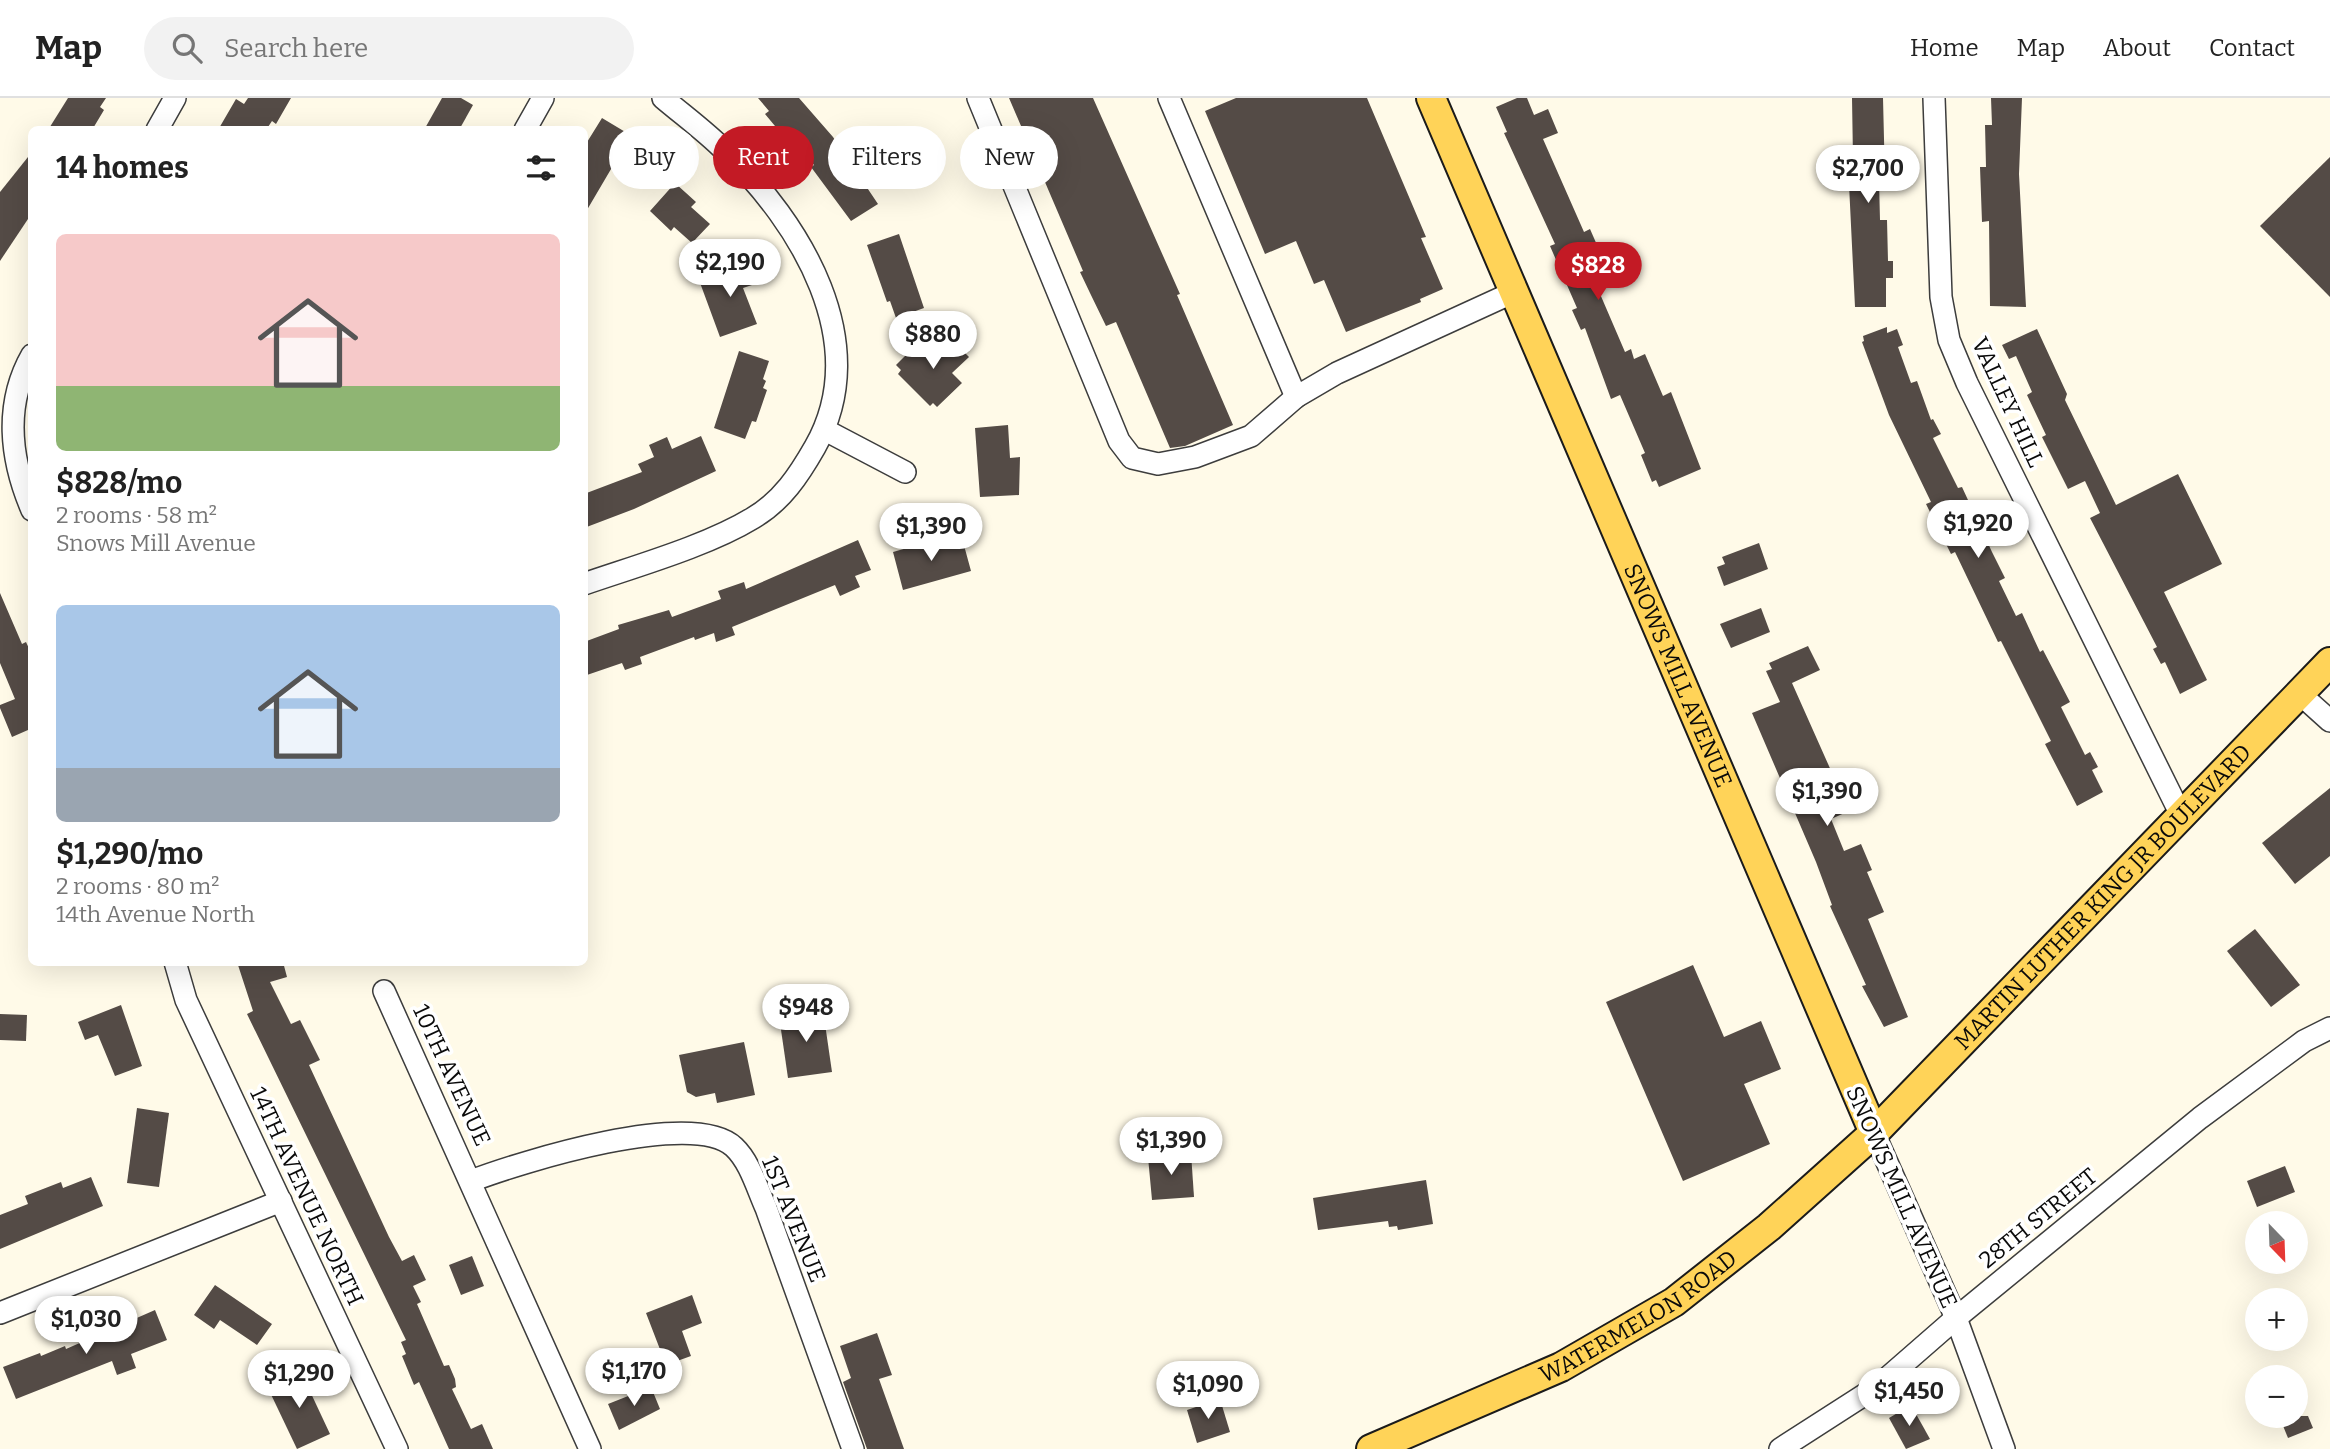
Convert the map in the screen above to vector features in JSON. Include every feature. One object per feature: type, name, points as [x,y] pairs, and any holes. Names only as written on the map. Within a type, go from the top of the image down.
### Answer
[{"type":"main road","name":"SNOWS MILL AVENUE","points":[[1431,98],[1874,1133]]},
{"type":"main road","name":"MARTIN LUTHER KING JR BOULEVARD","points":[[1874,1133],[2330,662]]},
{"type":"main road","name":"WATERMELON ROAD","points":[[1371,1449],[1561,1367],[1674,1302],[1769,1227],[1874,1133]]},
{"type":"street","points":[[159,126],[175,98]]},
{"type":"street","points":[[527,126],[543,98]]},
{"type":"street","points":[[588,583],[671,554],[752,518],[779,498],[799,476],[825,430],[836,394],[838,355],[828,306],[809,262],[784,220],[756,183],[724,149],[663,98]]},
{"type":"street","points":[[978,98],[1119,441],[1132,458],[1157,464],[1195,457],[1251,436],[1296,397],[1337,373],[1514,292]]},
{"type":"street","points":[[1169,98],[1296,397]]},
{"type":"street","name":"VALLEY HILL","points":[[1934,98],[1940,284],[1949,340],[1966,383],[2182,817]]},
{"type":"street","points":[[28,364],[17,388],[13,451],[28,498]]},
{"type":"street","points":[[825,430],[905,472]]},
{"type":"street","points":[[2300,694],[2330,720]]},
{"type":"street","name":"14TH AVENUE NORTH","points":[[176,966],[186,1000],[397,1449]]},
{"type":"street","name":"10TH AVENUE","points":[[384,991],[588,1444]]},
{"type":"street","name":"28TH STREET","points":[[1780,1449],[1878,1386],[1956,1318],[2200,1118],[2304,1041],[2330,1028]]},
{"type":"street","name":"1ST AVENUE","points":[[471,1181],[509,1166],[671,1131],[701,1132],[734,1147],[751,1172],[853,1449]]},
{"type":"street","name":"SNOWS MILL AVENUE","points":[[1874,1133],[1956,1318],[2004,1449]]},
{"type":"street","points":[[0,1313],[281,1201]]},
{"type":"building","points":[[68,98],[106,98],[100,107],[104,110],[94,126],[50,126]]},
{"type":"building","points":[[248,98],[291,98],[276,124],[272,121],[269,126],[220,126],[236,99],[244,104]]},
{"type":"building","points":[[442,98],[461,98],[473,105],[461,126],[426,126]]},
{"type":"building","points":[[758,98],[799,98],[828,131],[828,189],[868,189],[878,204],[851,221],[814,171],[814,126],[775,126],[765,114],[769,111]]},
{"type":"building","points":[[1009,98],[1093,98],[1180,294],[1177,295],[1233,425],[1185,446],[1170,448],[1116,322],[1106,326],[1080,272],[1083,271],[1048,189],[1058,189],[1058,126],[1021,126]]},
{"type":"building","points":[[1236,98],[1367,98],[1426,237],[1421,238],[1443,289],[1420,299],[1421,302],[1346,332],[1324,280],[1314,284],[1296,241],[1265,254],[1205,111]]},
{"type":"building","points":[[1517,98],[1527,98],[1534,115],[1548,109],[1558,133],[1543,139],[1584,232],[1590,229],[1597,245],[1582,252],[1625,352],[1631,349],[1634,359],[1645,354],[1663,396],[1671,392],[1701,469],[1659,487],[1656,480],[1652,482],[1641,455],[1645,453],[1620,395],[1611,399],[1585,328],[1581,330],[1572,310],[1577,308],[1550,246],[1555,244],[1504,133],[1507,132],[1496,107]]},
{"type":"building","points":[[1852,98],[1883,98],[1885,180],[1879,180],[1880,220],[1887,220],[1888,261],[1893,261],[1893,278],[1886,278],[1886,307],[1855,307],[1848,164],[1853,159]]},
{"type":"building","points":[[1991,98],[2022,98],[2019,174],[2026,307],[1990,306],[1989,221],[1982,222],[1980,167],[1986,167],[1985,125],[1992,125]]},
{"type":"building","points":[[602,118],[615,126],[609,126],[609,172],[588,208],[588,141]]},
{"type":"building","points":[[28,157],[28,219],[0,261],[0,192]]},
{"type":"building","points":[[2330,157],[2330,297],[2260,226]]},
{"type":"building","points":[[670,189],[682,189],[696,202],[691,207],[710,224],[692,243],[674,227],[671,231],[650,211]]},
{"type":"building","points":[[899,234],[924,308],[896,318],[890,301],[887,302],[867,245]]},
{"type":"building","points":[[747,262],[755,284],[743,288],[757,324],[720,337],[699,280]]},
{"type":"building","points":[[1887,327],[1887,333],[1897,329],[1903,345],[1898,347],[1911,383],[1917,381],[1931,420],[1933,419],[1941,434],[1933,438],[1958,488],[1962,487],[2005,578],[1999,581],[2016,616],[2022,613],[2040,652],[2043,650],[2070,702],[2061,707],[2085,755],[2090,752],[2098,767],[2092,770],[2103,792],[2077,806],[2045,744],[2051,741],[2001,641],[1998,642],[1955,552],[1951,554],[1926,504],[1931,502],[1889,415],[1862,342],[1863,336]]},
{"type":"building","points":[[2037,329],[2067,394],[2065,400],[2116,505],[2178,474],[2222,564],[2164,592],[2207,680],[2180,694],[2165,662],[2161,664],[2153,649],[2157,647],[2090,518],[2100,513],[2085,481],[2068,489],[2042,437],[2046,435],[2027,395],[2032,392],[2016,356],[2009,359],[2002,345]]},
{"type":"building","points":[[951,339],[969,357],[952,373],[962,383],[937,407],[933,403],[930,406],[898,374],[901,370],[896,365],[921,340],[935,355]]},
{"type":"building","points":[[739,351],[769,361],[763,379],[766,381],[763,388],[767,390],[756,422],[752,421],[745,439],[714,428]]},
{"type":"building","points":[[1008,425],[1010,458],[1020,457],[1019,495],[980,497],[975,428]]},
{"type":"building","points":[[701,436],[716,471],[634,509],[588,526],[588,492],[642,472],[638,464],[654,457],[649,445],[667,437],[672,449]]},
{"type":"building","points":[[962,538],[971,571],[903,590],[893,552],[921,544],[922,549]]},
{"type":"building","points":[[858,540],[871,570],[855,576],[860,587],[840,596],[835,585],[732,627],[735,635],[716,642],[714,633],[695,640],[694,637],[640,657],[642,664],[625,670],[622,663],[588,675],[588,641],[619,629],[618,625],[669,610],[672,617],[721,599],[718,591],[744,582],[746,589]]},
{"type":"building","points":[[1759,543],[1768,569],[1724,586],[1717,567],[1725,564],[1722,557]]},
{"type":"building","points":[[0,593],[22,644],[26,642],[28,646],[28,730],[12,737],[0,705],[15,699],[0,663]]},
{"type":"building","points":[[1761,608],[1770,632],[1731,648],[1720,624]]},
{"type":"building","points":[[1808,646],[1820,670],[1792,683],[1849,811],[1831,819],[1844,851],[1861,844],[1872,870],[1867,872],[1884,912],[1868,919],[1908,1017],[1884,1027],[1862,986],[1866,985],[1830,906],[1832,905],[1816,862],[1752,713],[1780,702],[1766,671],[1772,669],[1769,663]]},
{"type":"building","points":[[2330,788],[2330,856],[2295,884],[2262,843]]},
{"type":"building","points":[[2255,929],[2300,985],[2271,1007],[2227,951]]},
{"type":"building","points":[[1693,965],[1724,1037],[1761,1021],[1781,1069],[1744,1084],[1770,1144],[1683,1181],[1606,1002]]},
{"type":"building","points":[[238,966],[284,966],[287,977],[270,982],[291,1024],[300,1020],[320,1060],[309,1065],[389,1237],[402,1261],[414,1255],[426,1280],[413,1286],[421,1302],[417,1304],[444,1366],[449,1365],[456,1387],[452,1389],[471,1429],[482,1424],[493,1449],[449,1449],[419,1382],[414,1385],[402,1356],[406,1354],[401,1342],[406,1340],[247,1014],[253,1011]]},
{"type":"building","points":[[121,1005],[142,1066],[115,1076],[98,1035],[85,1040],[78,1022]]},
{"type":"building","points":[[823,1010],[832,1072],[788,1078],[779,1016]]},
{"type":"building","points":[[0,1014],[27,1015],[26,1041],[0,1040]]},
{"type":"building","points":[[744,1042],[755,1095],[717,1103],[715,1093],[696,1097],[687,1092],[679,1055]]},
{"type":"building","points":[[137,1108],[169,1113],[159,1187],[127,1183]]},
{"type":"building","points":[[1191,1153],[1194,1197],[1152,1200],[1148,1157]]},
{"type":"building","points":[[2285,1166],[2295,1192],[2257,1207],[2247,1181]]},
{"type":"building","points":[[91,1177],[103,1206],[0,1249],[0,1215],[28,1204],[25,1196],[61,1182],[63,1188]]},
{"type":"building","points":[[1426,1180],[1433,1224],[1398,1230],[1397,1226],[1389,1227],[1388,1221],[1318,1230],[1313,1198]]},
{"type":"building","points":[[472,1256],[484,1286],[461,1295],[449,1265]]},
{"type":"building","points":[[215,1285],[272,1324],[257,1345],[220,1320],[214,1329],[194,1315]]},
{"type":"building","points":[[692,1295],[702,1323],[682,1331],[691,1356],[666,1365],[646,1313]]},
{"type":"building","points":[[155,1310],[167,1340],[131,1354],[136,1368],[117,1375],[112,1361],[16,1399],[3,1367],[40,1353],[41,1356],[65,1346],[66,1349]]},
{"type":"building","points":[[877,1333],[892,1375],[879,1379],[904,1449],[867,1449],[843,1382],[851,1378],[840,1346]]},
{"type":"building","points":[[300,1370],[330,1434],[297,1449],[267,1386]]},
{"type":"building","points":[[651,1387],[660,1409],[619,1430],[608,1404]]},
{"type":"building","points":[[1220,1399],[1230,1432],[1197,1443],[1187,1410]]},
{"type":"building","points":[[1911,1405],[1930,1439],[1906,1449],[1889,1418]]},
{"type":"building","points":[[2308,1416],[2313,1428],[2288,1438],[2284,1428],[2308,1428]]}]
